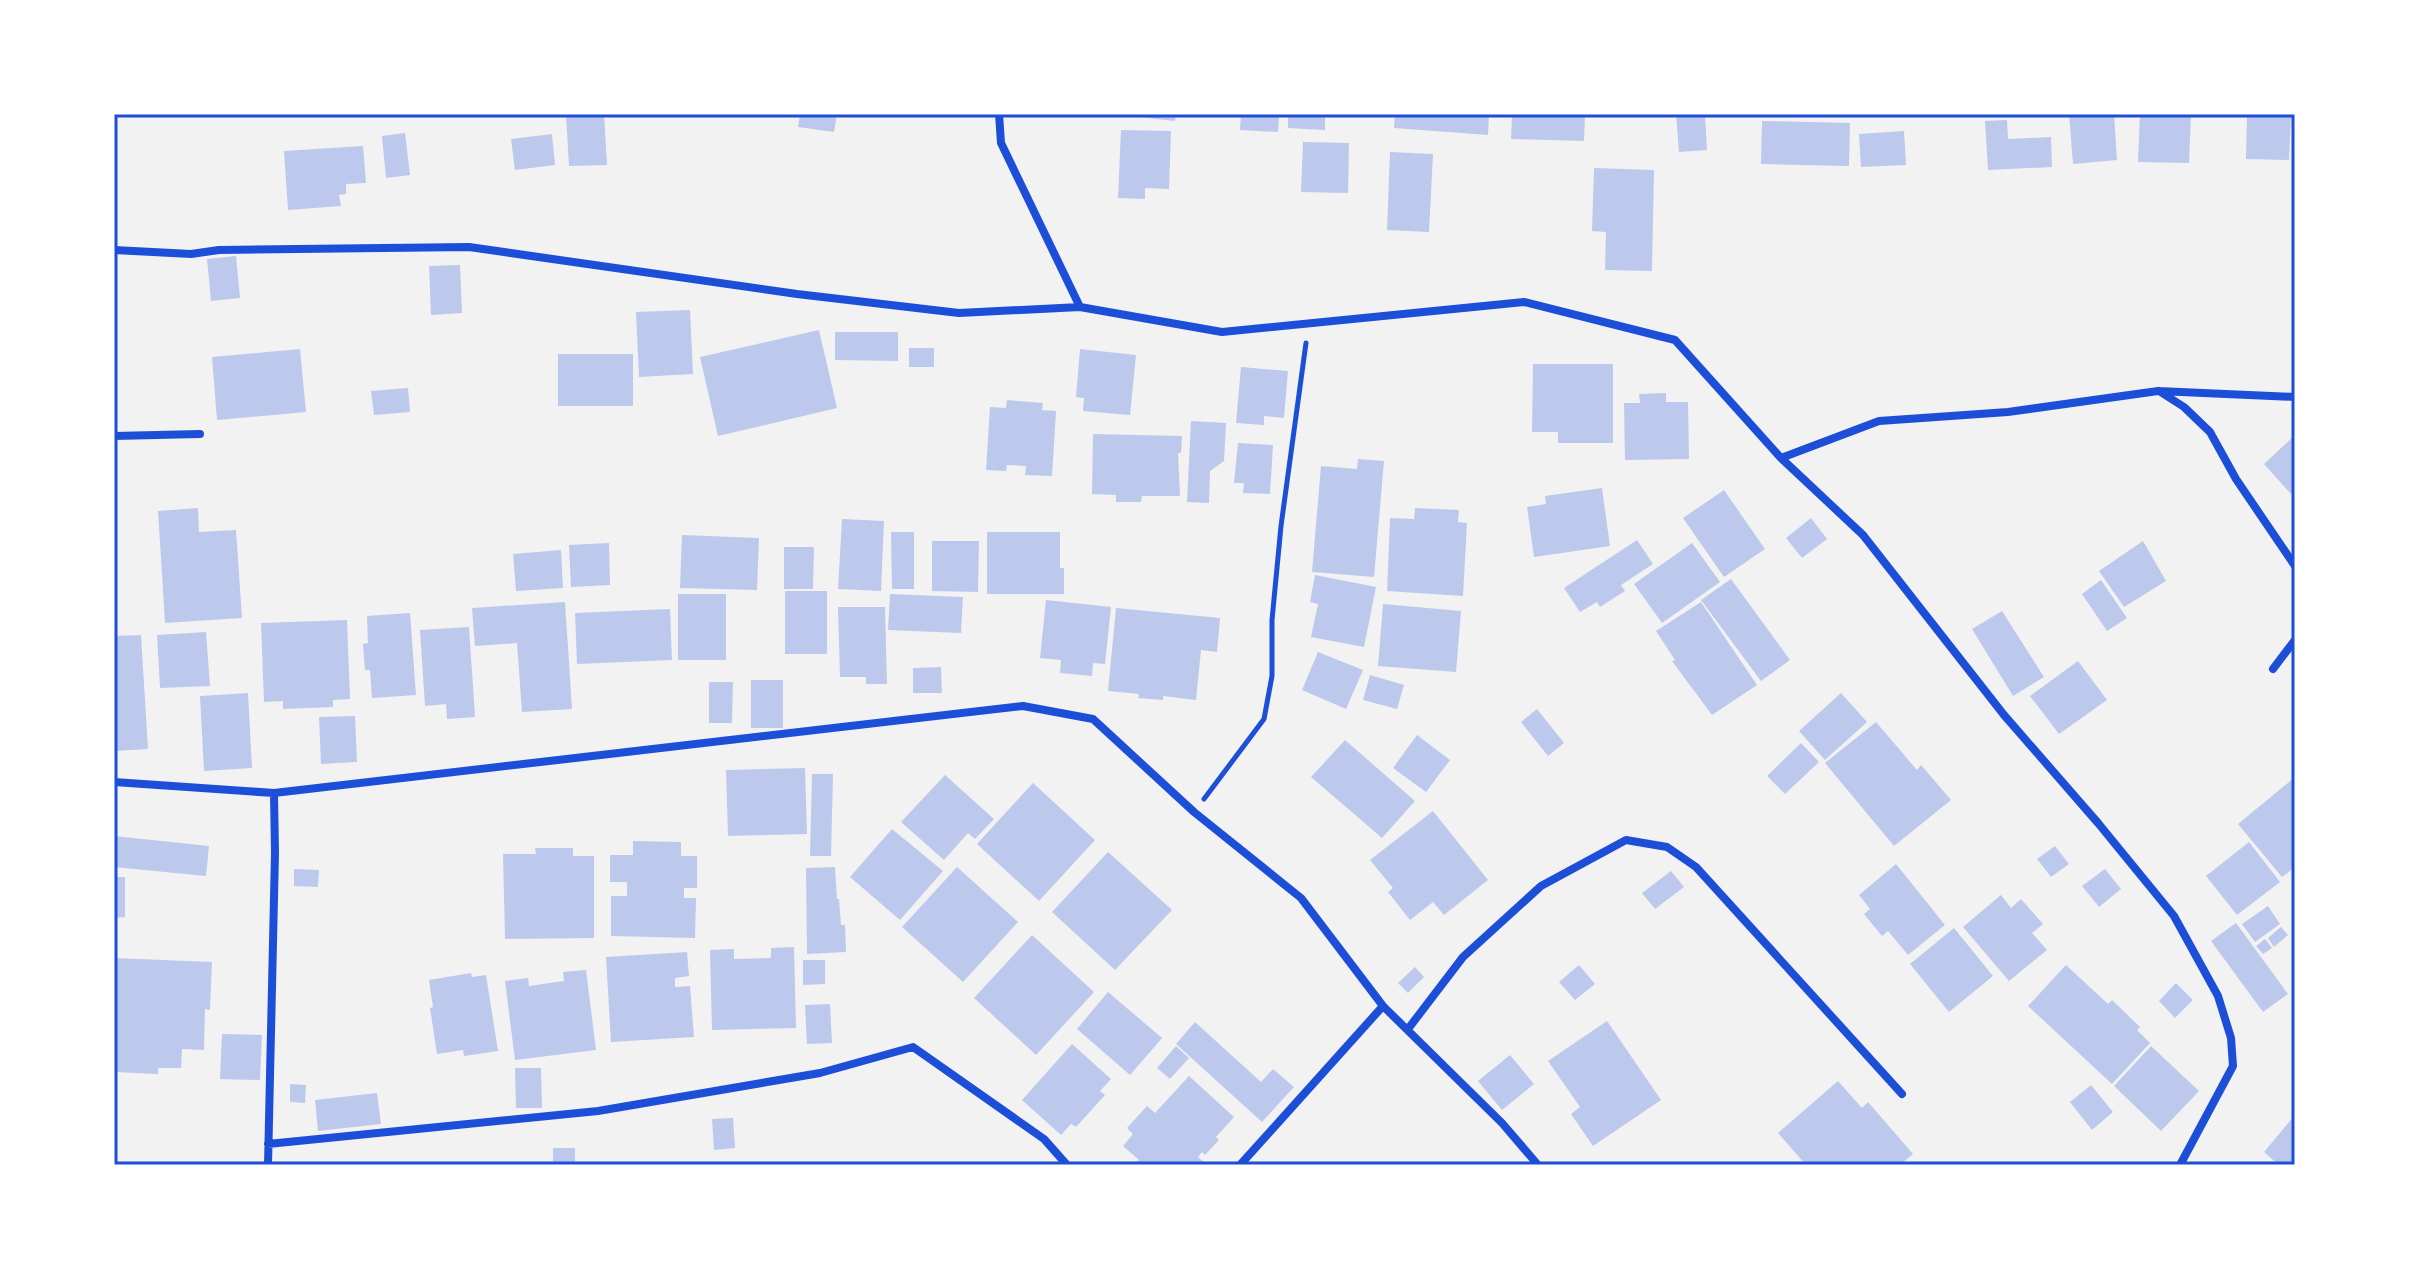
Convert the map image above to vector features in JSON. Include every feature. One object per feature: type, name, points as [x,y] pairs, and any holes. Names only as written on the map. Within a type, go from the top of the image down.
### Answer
[{"type":"street","points":[[999,114],[1001,143],[1080,307]]},
{"type":"street","points":[[114,250],[191,254],[219,250],[469,247],[797,294],[959,313],[1080,307],[1222,332],[1524,302],[1675,340],[1781,458],[1863,535],[2004,715],[2174,916],[2218,996],[2231,1038],[2233,1066],[2180,1165]]},
{"type":"street","points":[[1781,458],[1879,421],[2008,412],[2158,391],[2295,397]]},
{"type":"street","points":[[2158,391],[2184,407],[2210,432],[2236,479],[2295,566]]},
{"type":"street","points":[[114,436],[200,434]]},
{"type":"street","points":[[2273,669],[2295,640]]},
{"type":"street","points":[[114,782],[274,793],[1023,706],[1093,719],[1194,812],[1301,898],[1383,1006],[1502,1123],[1538,1165]]},
{"type":"street","points":[[268,1165],[274,793]]},
{"type":"street","points":[[1408,1029],[1463,957],[1541,886],[1626,840],[1667,847],[1696,867],[1902,1094]]},
{"type":"street","points":[[1240,1165],[1383,1006]]},
{"type":"street","points":[[268,1144],[598,1111],[820,1073],[913,1047],[1044,1139],[1067,1165]]},
{"type":"path","points":[[1194,812],[1264,719],[1272,676],[1272,620],[1281,526],[1309,323]]},
{"type":"building","points":[[566,114],[604,114],[607,165],[569,166]]},
{"type":"building","points":[[800,114],[837,114],[834,132],[798,127]]},
{"type":"building","points":[[1129,114],[1176,114],[1175,121]]},
{"type":"building","points":[[1241,114],[1279,114],[1278,132],[1240,130]]},
{"type":"building","points":[[1288,114],[1325,114],[1325,130],[1288,128]]},
{"type":"building","points":[[1395,114],[1489,114],[1488,135],[1394,128]]},
{"type":"building","points":[[1512,114],[1585,114],[1584,141],[1511,139]]},
{"type":"building","points":[[1676,114],[1705,114],[1707,150],[1679,152]]},
{"type":"building","points":[[2069,114],[2114,114],[2117,160],[2073,164]]},
{"type":"building","points":[[2140,114],[2191,114],[2189,163],[2138,162]]},
{"type":"building","points":[[2247,114],[2291,114],[2289,160],[2246,159]]},
{"type":"building","points":[[2007,120],[2008,139],[2051,137],[2052,167],[1988,170],[1985,121]]},
{"type":"building","points":[[1762,121],[1850,123],[1849,166],[1761,164]]},
{"type":"building","points":[[1121,130],[1171,131],[1169,189],[1145,188],[1145,199],[1118,198]]},
{"type":"building","points":[[1904,131],[1906,165],[1861,167],[1859,134]]},
{"type":"building","points":[[405,133],[410,175],[386,178],[382,136]]},
{"type":"building","points":[[552,134],[555,165],[515,170],[511,139]]},
{"type":"building","points":[[1303,142],[1349,143],[1348,193],[1301,192]]},
{"type":"building","points":[[363,146],[366,183],[346,184],[346,194],[339,195],[341,206],[288,210],[284,151]]},
{"type":"building","points":[[1390,152],[1433,154],[1429,232],[1387,230]]},
{"type":"building","points":[[1594,168],[1654,170],[1652,271],[1605,270],[1606,232],[1592,231]]},
{"type":"building","points":[[236,256],[240,298],[211,301],[207,259]]},
{"type":"building","points":[[460,265],[462,313],[431,315],[429,266]]},
{"type":"building","points":[[690,310],[693,374],[639,377],[636,312]]},
{"type":"building","points":[[819,330],[837,408],[718,436],[700,357]]},
{"type":"building","points":[[835,332],[898,332],[898,361],[835,360]]},
{"type":"building","points":[[909,348],[934,348],[934,367],[909,367]]},
{"type":"building","points":[[300,349],[306,412],[217,420],[212,357]]},
{"type":"building","points":[[1080,349],[1136,355],[1130,415],[1083,411],[1084,398],[1076,397]]},
{"type":"building","points":[[558,354],[633,354],[633,406],[558,406]]},
{"type":"building","points":[[1533,364],[1613,364],[1613,443],[1558,443],[1558,432],[1532,432]]},
{"type":"building","points":[[1241,367],[1288,371],[1284,418],[1264,416],[1264,425],[1236,423]]},
{"type":"building","points":[[408,388],[410,412],[374,415],[371,391]]},
{"type":"building","points":[[1666,393],[1666,402],[1688,402],[1689,459],[1625,460],[1624,403],[1640,403],[1639,394]]},
{"type":"building","points":[[1007,400],[1043,403],[1042,410],[1056,411],[1052,476],[1025,475],[1026,466],[1007,465],[1006,471],[986,470],[990,407],[1006,408]]},
{"type":"building","points":[[1191,421],[1226,423],[1224,461],[1210,471],[1209,503],[1187,502]]},
{"type":"building","points":[[1093,434],[1182,436],[1181,453],[1178,453],[1180,496],[1142,496],[1141,502],[1116,502],[1116,495],[1092,494]]},
{"type":"building","points":[[2295,435],[2295,491],[2291,494],[2264,464]]},
{"type":"building","points":[[1238,443],[1273,445],[1270,494],[1243,493],[1244,483],[1234,483]]},
{"type":"building","points":[[1358,459],[1384,461],[1374,577],[1312,572],[1321,466],[1357,469]]},
{"type":"building","points":[[1602,488],[1610,546],[1534,557],[1527,507],[1546,504],[1545,496]]},
{"type":"building","points":[[1724,490],[1765,549],[1724,577],[1683,518]]},
{"type":"building","points":[[198,508],[199,532],[236,530],[242,618],[165,623],[158,511]]},
{"type":"building","points":[[1415,508],[1459,510],[1458,522],[1467,523],[1463,596],[1387,591],[1390,518],[1414,519]]},
{"type":"building","points":[[1811,518],[1827,539],[1802,558],[1786,538]]},
{"type":"building","points":[[842,519],[884,521],[881,591],[838,589]]},
{"type":"building","points":[[891,532],[914,532],[914,589],[892,589]]},
{"type":"building","points":[[987,532],[1060,532],[1064,594],[987,594]]},
{"type":"building","points":[[682,535],[759,538],[757,590],[680,588]]},
{"type":"building","points":[[1637,540],[1653,564],[1621,585],[1625,591],[1600,607],[1597,602],[1580,612],[1564,588]]},
{"type":"building","points":[[932,541],[979,541],[978,592],[932,591]]},
{"type":"building","points":[[2143,541],[2166,581],[2124,607],[2099,571]]},
{"type":"building","points":[[609,543],[610,585],[571,587],[569,545]]},
{"type":"building","points":[[1692,543],[1720,582],[1662,623],[1634,584]]},
{"type":"building","points":[[784,547],[814,547],[813,589],[784,589]]},
{"type":"building","points":[[561,550],[563,588],[516,591],[513,554]]},
{"type":"building","points":[[1315,575],[1376,587],[1364,647],[1311,637],[1318,604],[1310,602]]},
{"type":"building","points":[[1731,579],[1790,660],[1761,681],[1701,600]]},
{"type":"building","points":[[2101,580],[2127,618],[2107,631],[2082,594]]},
{"type":"building","points":[[785,591],[827,591],[827,654],[785,654]]},
{"type":"building","points":[[678,594],[726,594],[726,660],[678,660]]},
{"type":"building","points":[[890,594],[963,597],[961,633],[888,630]]},
{"type":"building","points":[[1046,600],[1111,607],[1105,664],[1093,663],[1092,676],[1060,673],[1061,660],[1040,658]]},
{"type":"building","points":[[565,602],[572,709],[522,712],[517,643],[475,646],[472,608]]},
{"type":"building","points":[[1701,602],[1757,685],[1712,715],[1672,661],[1675,660],[1656,631]]},
{"type":"building","points":[[1383,604],[1461,611],[1456,672],[1378,666]]},
{"type":"building","points":[[838,607],[885,607],[887,684],[866,684],[866,677],[840,677]]},
{"type":"building","points":[[1116,608],[1220,618],[1217,652],[1201,650],[1196,700],[1163,696],[1163,700],[1138,698],[1139,694],[1108,691]]},
{"type":"building","points":[[670,609],[672,660],[577,664],[575,613]]},
{"type":"building","points":[[2002,611],[2044,677],[2013,696],[1972,629]]},
{"type":"building","points":[[410,613],[416,695],[372,698],[370,670],[365,670],[363,644],[368,643],[367,616]]},
{"type":"building","points":[[347,620],[350,699],[333,700],[333,707],[283,709],[283,701],[264,702],[261,623]]},
{"type":"building","points":[[469,627],[475,717],[447,719],[446,704],[425,706],[420,630]]},
{"type":"building","points":[[206,632],[210,686],[160,688],[157,635]]},
{"type":"building","points":[[141,635],[148,749],[114,751],[114,636]]},
{"type":"building","points":[[1318,652],[1363,670],[1346,709],[1302,690]]},
{"type":"building","points":[[2078,661],[2107,700],[2059,734],[2030,696]]},
{"type":"building","points":[[941,667],[942,693],[913,693],[913,668]]},
{"type":"building","points":[[1370,675],[1404,685],[1397,709],[1363,700]]},
{"type":"building","points":[[751,680],[783,680],[783,728],[751,728]]},
{"type":"building","points":[[709,682],[733,682],[732,723],[709,723]]},
{"type":"building","points":[[248,693],[252,768],[204,771],[200,696]]},
{"type":"building","points":[[1841,693],[1867,722],[1825,760],[1799,731]]},
{"type":"building","points":[[1537,709],[1564,743],[1548,756],[1521,722]]},
{"type":"building","points":[[355,716],[357,762],[321,764],[319,717]]},
{"type":"building","points":[[1876,722],[1917,770],[1921,765],[1951,800],[1894,846],[1825,763]]},
{"type":"building","points":[[1417,735],[1450,760],[1426,792],[1393,768]]},
{"type":"building","points":[[1345,740],[1415,801],[1382,838],[1311,777]]},
{"type":"building","points":[[1801,743],[1819,762],[1785,794],[1767,776]]},
{"type":"building","points":[[805,768],[807,834],[728,836],[726,770]]},
{"type":"building","points":[[812,774],[833,774],[831,856],[810,856]]},
{"type":"building","points":[[945,775],[994,819],[975,839],[968,833],[944,860],[901,822]]},
{"type":"building","points":[[2295,777],[2295,867],[2282,877],[2238,824]]},
{"type":"building","points":[[1033,783],[1095,840],[1039,901],[977,844]]},
{"type":"building","points":[[1433,811],[1488,880],[1444,915],[1433,902],[1410,920],[1388,892],[1393,888],[1370,860]]},
{"type":"building","points":[[892,829],[943,871],[900,920],[850,877]]},
{"type":"building","points":[[114,836],[209,846],[206,876],[114,867]]},
{"type":"building","points":[[633,841],[681,842],[681,856],[697,856],[697,888],[684,888],[684,898],[696,898],[695,938],[611,936],[611,896],[627,896],[627,882],[610,882],[610,855],[633,855]]},
{"type":"building","points":[[2249,842],[2280,882],[2237,915],[2206,876]]},
{"type":"building","points":[[2055,846],[2069,864],[2051,877],[2037,859]]},
{"type":"building","points":[[535,848],[573,848],[573,856],[594,856],[594,938],[505,939],[503,854],[536,854]]},
{"type":"building","points":[[1108,852],[1172,910],[1115,970],[1052,912]]},
{"type":"building","points":[[1896,864],[1945,925],[1908,955],[1888,931],[1882,936],[1864,914],[1870,909],[1859,895]]},
{"type":"building","points":[[835,867],[841,925],[845,925],[846,952],[807,954],[806,868]]},
{"type":"building","points":[[957,867],[1018,922],[963,982],[902,927]]},
{"type":"building","points":[[294,869],[319,870],[318,887],[294,886]]},
{"type":"building","points":[[2105,869],[2121,889],[2099,907],[2082,886]]},
{"type":"building","points":[[1671,871],[1684,887],[1655,909],[1642,893]]},
{"type":"building","points":[[114,877],[125,877],[125,917],[114,918]]},
{"type":"building","points":[[2001,895],[2011,908],[2021,899],[2043,924],[2032,933],[2047,950],[2009,981],[1963,927]]},
{"type":"building","points":[[2268,906],[2280,924],[2255,942],[2242,924]]},
{"type":"building","points":[[2236,923],[2288,994],[2263,1012],[2211,941]]},
{"type":"building","points":[[2281,927],[2288,935],[2274,947],[2268,938]]},
{"type":"building","points":[[1954,928],[1993,976],[1949,1012],[1910,964]]},
{"type":"building","points":[[1032,935],[1094,992],[1036,1055],[974,998]]},
{"type":"building","points":[[2265,939],[2272,948],[2263,954],[2256,946]]},
{"type":"building","points":[[794,947],[796,1028],[712,1030],[710,950],[734,949],[734,959],[771,958],[771,948]]},
{"type":"building","points":[[687,952],[689,976],[675,978],[675,987],[690,986],[694,1037],[611,1042],[606,957]]},
{"type":"building","points":[[114,958],[212,962],[210,1010],[205,1009],[204,1050],[182,1049],[181,1068],[158,1068],[158,1074],[114,1072]]},
{"type":"building","points":[[803,960],[825,960],[825,984],[803,985]]},
{"type":"building","points":[[1579,965],[1595,984],[1575,1000],[1559,982]]},
{"type":"building","points":[[2066,965],[2108,1004],[2112,1000],[2140,1027],[2137,1030],[2150,1043],[2112,1084],[2028,1006]]},
{"type":"building","points":[[1415,967],[1424,977],[1408,993],[1398,983]]},
{"type":"building","points":[[586,970],[596,1050],[515,1060],[505,981],[528,978],[529,986],[564,981],[563,972]]},
{"type":"building","points":[[471,973],[472,977],[486,975],[498,1051],[464,1056],[463,1050],[437,1054],[429,980]]},
{"type":"building","points":[[2176,983],[2193,1000],[2175,1018],[2159,1001]]},
{"type":"building","points":[[1108,992],[1162,1038],[1130,1075],[1077,1029]]},
{"type":"building","points":[[830,1004],[832,1043],[807,1044],[805,1005]]},
{"type":"building","points":[[1607,1021],[1661,1100],[1593,1146],[1571,1114],[1580,1107],[1548,1061]]},
{"type":"building","points":[[1195,1022],[1261,1082],[1273,1069],[1294,1087],[1262,1122],[1176,1044]]},
{"type":"building","points":[[222,1034],[262,1035],[260,1080],[220,1079]]},
{"type":"building","points":[[1072,1044],[1111,1079],[1100,1091],[1105,1095],[1076,1127],[1071,1124],[1061,1135],[1022,1100]]},
{"type":"building","points":[[1176,1046],[1189,1058],[1170,1079],[1157,1068]]},
{"type":"building","points":[[2151,1046],[2199,1091],[2161,1131],[2114,1086]]},
{"type":"building","points":[[1510,1055],[1534,1084],[1502,1110],[1478,1081]]},
{"type":"building","points":[[515,1068],[541,1068],[542,1108],[516,1108]]},
{"type":"building","points":[[1189,1076],[1234,1117],[1216,1137],[1219,1140],[1205,1155],[1202,1152],[1198,1157],[1205,1163],[1203,1165],[1134,1165],[1139,1160],[1123,1146],[1133,1134],[1127,1128],[1147,1106],[1155,1113]]},
{"type":"building","points":[[1838,1081],[1862,1108],[1868,1102],[1913,1154],[1900,1165],[1806,1165],[1778,1133]]},
{"type":"building","points":[[290,1084],[306,1085],[305,1103],[290,1102]]},
{"type":"building","points":[[2091,1085],[2113,1112],[2092,1130],[2070,1102]]},
{"type":"building","points":[[377,1093],[381,1124],[318,1131],[315,1100]]},
{"type":"building","points":[[2295,1115],[2295,1165],[2279,1165],[2264,1152]]},
{"type":"building","points":[[733,1118],[735,1148],[714,1150],[712,1119]]},
{"type":"building","points":[[553,1148],[575,1148],[575,1165],[553,1165]]}]
